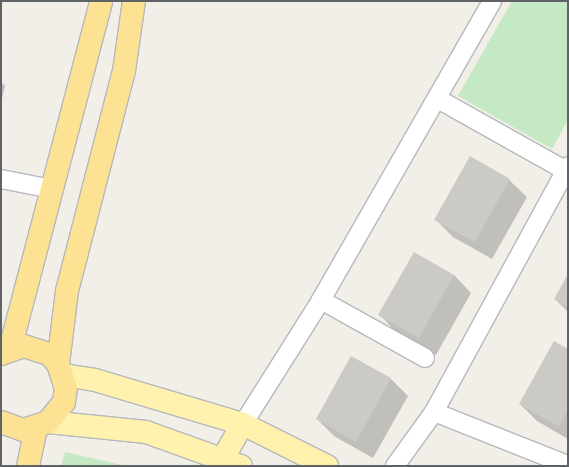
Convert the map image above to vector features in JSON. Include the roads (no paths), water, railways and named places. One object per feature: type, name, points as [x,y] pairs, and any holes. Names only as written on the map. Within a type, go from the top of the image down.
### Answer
[{"type":"highway","points":[[61,370],[37,348],[5,351],[52,189],[101,1]]},
{"type":"highway","points":[[28,466],[42,425],[64,402],[61,370],[68,291],[124,71],[134,1]]},
{"type":"highway","points":[[1,422],[23,430],[42,425]]},
{"type":"main road","points":[[61,370],[243,424],[327,466]]},
{"type":"main road","points":[[42,425],[146,432],[232,462],[243,424]]},
{"type":"street","points":[[243,424],[321,300],[438,99],[492,1]]},
{"type":"street","points":[[394,466],[434,412],[567,169],[438,99]]},
{"type":"street","points":[[1,178],[52,189]]},
{"type":"street","points":[[321,300],[425,358]]},
{"type":"street","points":[[434,412],[568,465]]}]
